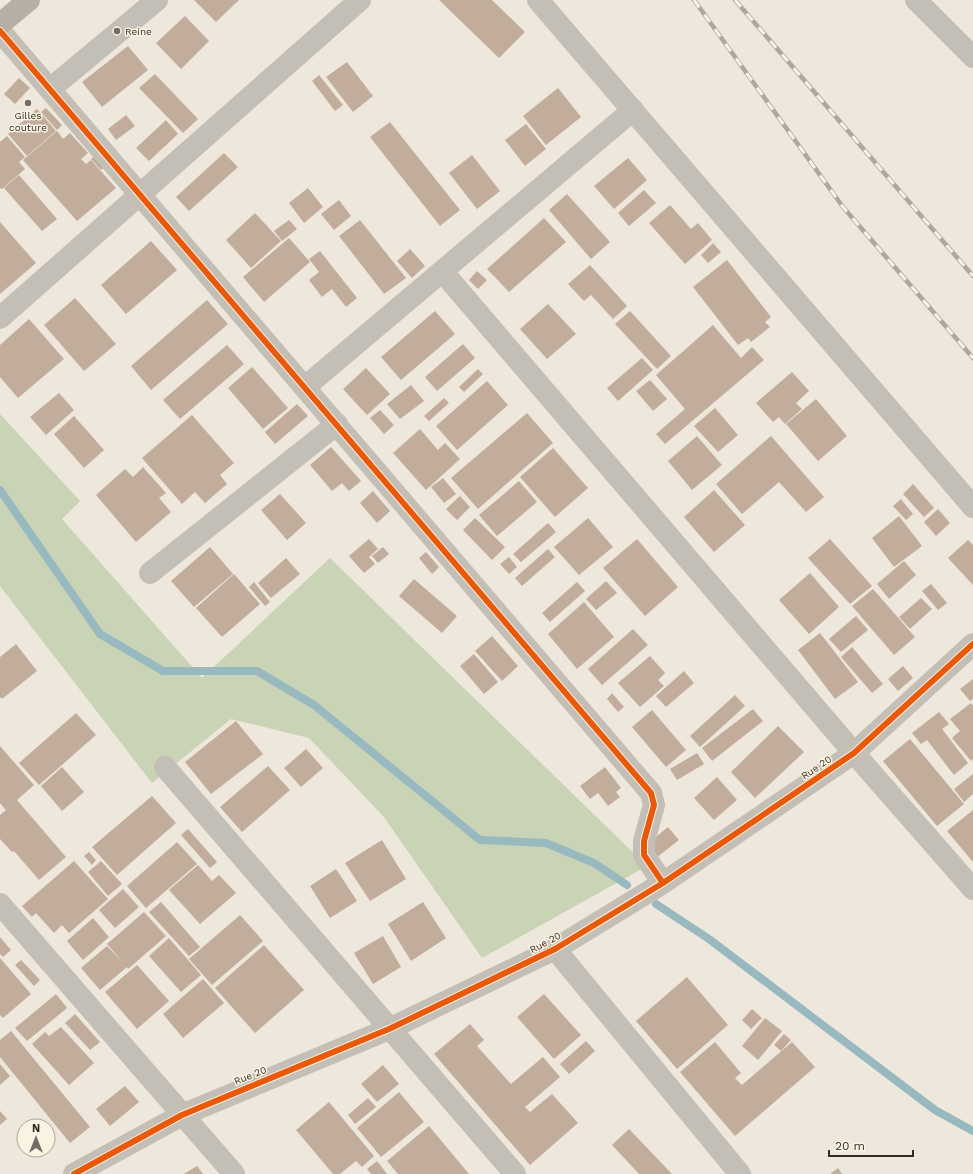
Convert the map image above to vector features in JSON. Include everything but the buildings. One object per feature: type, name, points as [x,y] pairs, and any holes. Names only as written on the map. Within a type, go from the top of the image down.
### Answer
[{"type":"main road","points":[[0,24],[29,0]]},
{"type":"street","points":[[50,90],[157,0]]},
{"type":"street","points":[[0,318],[360,0]]},
{"type":"street","points":[[538,0],[973,507]]},
{"type":"street","points":[[916,0],[973,57]]},
{"type":"street","points":[[0,31],[650,793],[654,805],[644,841],[644,855],[663,883]]},
{"type":"street","points":[[305,388],[633,110]]},
{"type":"street","points":[[442,271],[854,753],[973,889]]},
{"type":"street","points":[[150,573],[336,424]]},
{"type":"street","name":"Rue 20","points":[[74,1174],[182,1114],[389,1029],[555,949],[663,883],[854,753],[973,644]]},
{"type":"street","points":[[165,767],[515,1174]]},
{"type":"street","points":[[0,904],[234,1174]]},
{"type":"street","points":[[555,949],[740,1174]]},
{"type":"green space","points":[[0,414],[80,501],[62,519],[202,678],[330,558],[647,866],[482,958],[384,817],[309,738],[231,719],[152,783],[0,586]]},
{"type":"waterway","points":[[0,490],[100,634],[163,671],[257,671],[314,705],[480,840],[546,843],[594,863],[627,885]]},
{"type":"waterway","points":[[656,904],[709,939],[935,1110],[973,1131]]},
{"type":"railway","points":[[694,0],[843,207],[973,358]]},
{"type":"railway","points":[[735,0],[973,276]]},
{"type":"cycle path","points":[[0,31],[651,793],[654,805],[644,841],[644,855],[663,883]]},
{"type":"cycle path","points":[[74,1174],[182,1115],[389,1029],[555,949],[663,883],[854,753],[973,644]]},
{"type":"place","name":"Reine","points":[[117,31]]},
{"type":"place","name":"Gilles couture","points":[[28,103]]}]
